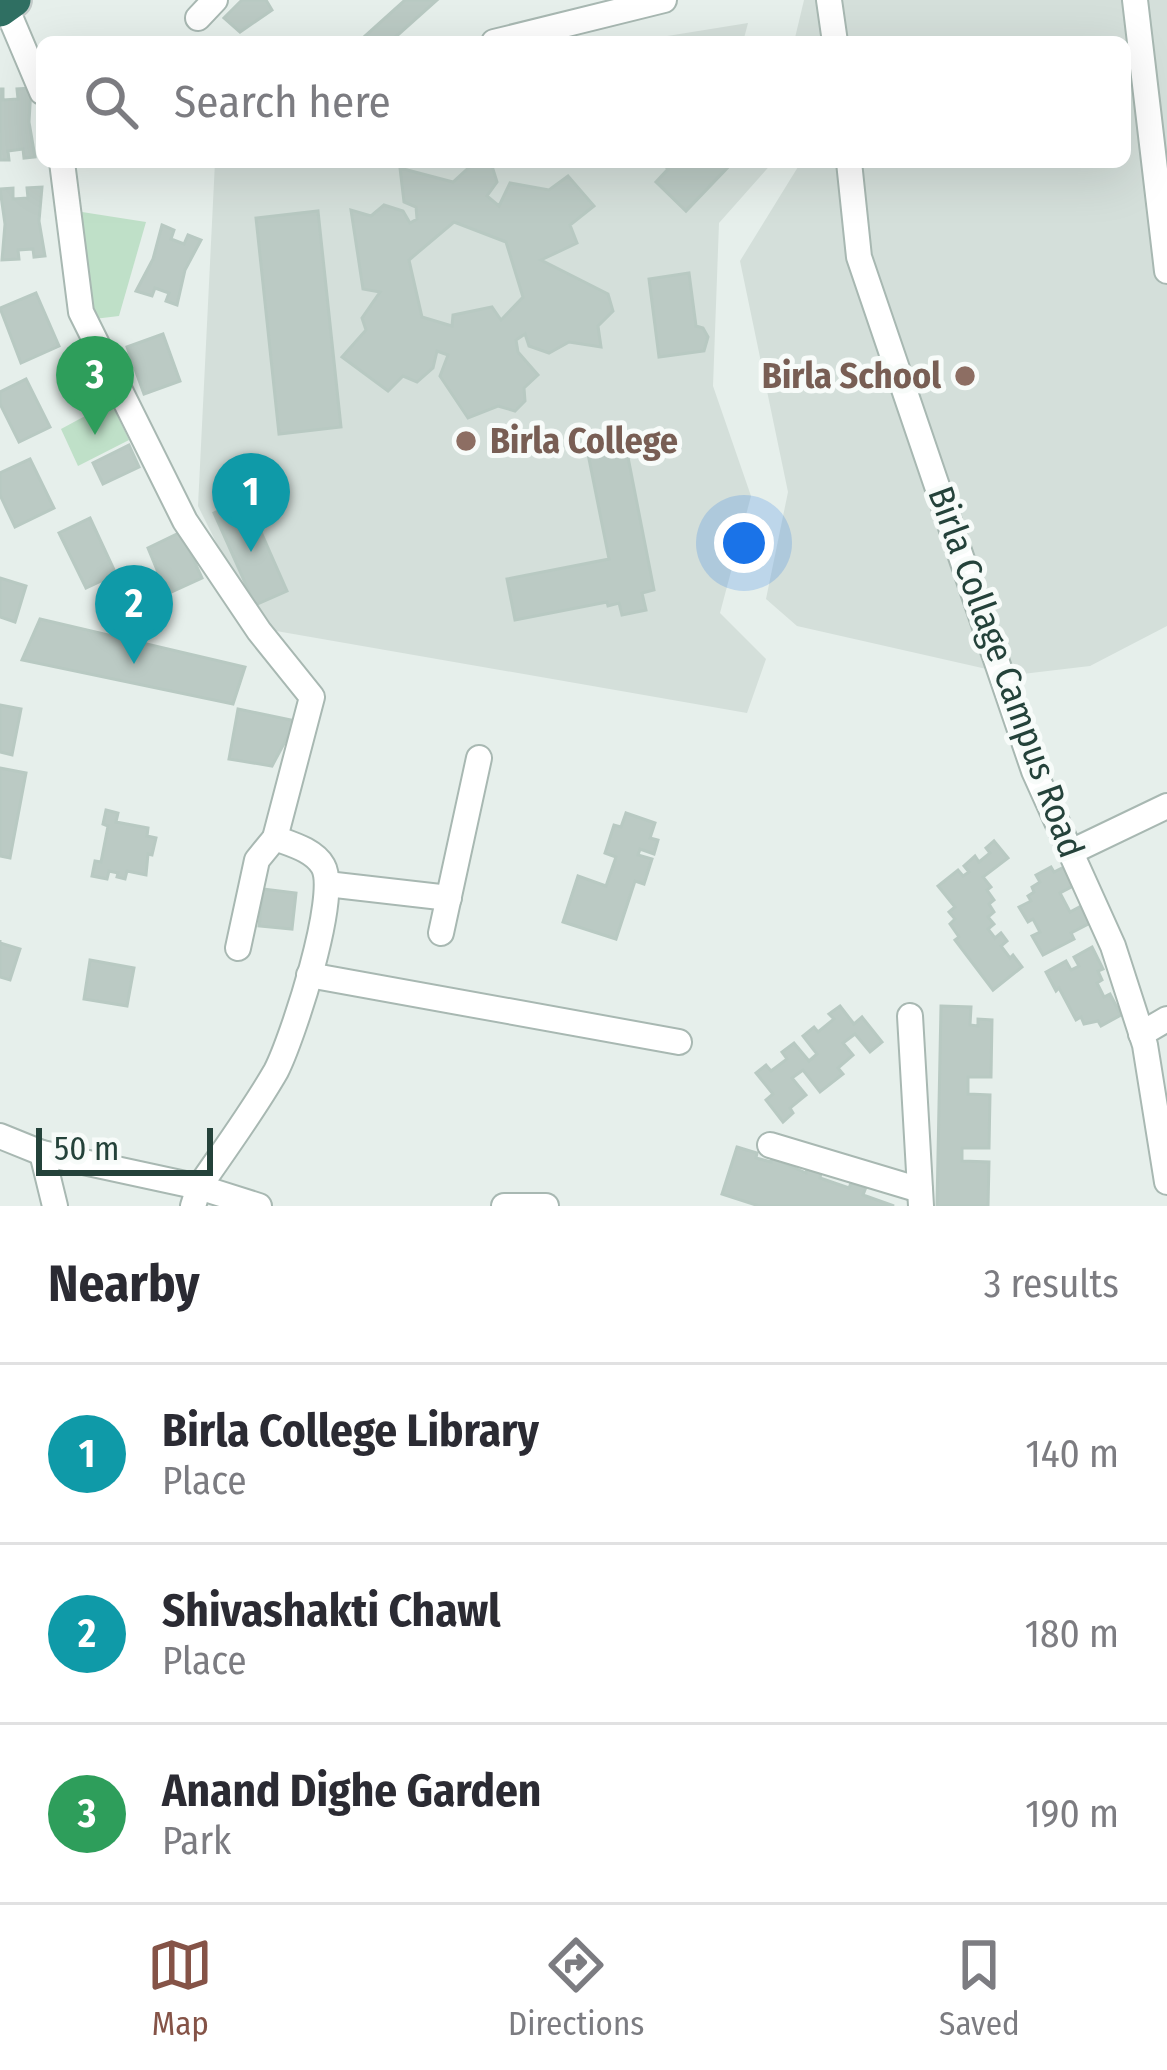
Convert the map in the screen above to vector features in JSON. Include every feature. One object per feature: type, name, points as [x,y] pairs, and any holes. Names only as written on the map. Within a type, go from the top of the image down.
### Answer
[{"type":"street","points":[[518,36],[664,0]]},
{"type":"street","points":[[829,0],[834,36]]},
{"type":"street","points":[[1135,0],[1167,271]]},
{"type":"street","points":[[6,4],[36,77]]},
{"type":"street","points":[[63,168],[81,312],[185,521],[259,631],[312,697],[275,838],[257,860],[238,948]]},
{"type":"street","name":"Birla Collage Campus Road","points":[[850,168],[859,257],[1034,771],[1113,946],[1141,1034],[1167,1182]]},
{"type":"street","points":[[441,933],[479,758]]},
{"type":"street","points":[[1071,852],[1167,806]]},
{"type":"street","points":[[196,1197],[278,1067],[320,937],[327,884],[322,865],[305,850],[275,838]]},
{"type":"street","points":[[327,884],[449,898]]},
{"type":"street","points":[[308,976],[679,1042]]},
{"type":"street","points":[[770,1145],[921,1198],[910,1016]]},
{"type":"street","points":[[1141,1034],[1167,1019]]},
{"type":"street","points":[[0,1136],[41,1153],[196,1197],[259,1206]]},
{"type":"street","points":[[41,1153],[55,1206]]},
{"type":"street","points":[[504,1206],[546,1206]]},
{"type":"shaded area","name":"Birla School","points":[[804,0],[1167,0],[1167,626],[1090,666],[1013,675],[797,626],[766,599],[788,492],[740,261],[797,168],[1131,168],[1131,36],[795,36]]},
{"type":"shaded area","points":[[748,23],[745,36],[667,36]]},
{"type":"shaded area","name":"Birla College","points":[[215,168],[768,168],[719,223],[713,386],[751,496],[720,613],[766,659],[747,713],[259,628],[198,506]]},
{"type":"green space","points":[[82,212],[146,222],[119,316],[94,319]]},
{"type":"green space","points":[[111,402],[129,440],[78,466],[61,429]]},
{"type":"building","points":[[242,0],[266,0],[272,10],[240,32],[224,18]]},
{"type":"building","points":[[405,0],[437,0],[397,36],[365,36]]},
{"type":"building","points":[[31,88],[29,122],[35,157],[24,158],[23,149],[8,151],[9,160],[0,160],[0,89],[3,100],[18,99],[17,89]]},
{"type":"building","points":[[400,168],[453,182],[468,168],[493,168],[497,182],[487,196],[499,206],[510,183],[549,190],[568,176],[594,206],[570,225],[577,243],[541,260],[608,294],[613,311],[598,326],[601,347],[569,342],[549,353],[529,346],[525,334],[516,340],[518,352],[538,375],[524,388],[525,401],[515,411],[498,406],[468,418],[440,376],[448,355],[437,351],[433,368],[417,382],[403,376],[388,391],[342,357],[366,330],[362,318],[380,292],[363,289],[351,210],[371,216],[384,205],[403,211],[410,223],[417,219],[416,207],[404,202]],"holes":[[[454,222],[506,242],[523,297],[501,320],[492,307],[453,315],[452,326],[422,317],[409,260]]]},
{"type":"building","points":[[727,168],[686,211],[656,182],[668,169]]},
{"type":"building","points":[[42,187],[39,221],[45,256],[34,257],[33,249],[18,250],[19,259],[2,260],[5,224],[0,189],[13,188],[13,199],[28,198],[27,188]]},
{"type":"building","points":[[318,211],[341,427],[279,434],[256,218]]},
{"type":"building","points":[[162,225],[174,230],[171,239],[184,244],[188,235],[201,240],[185,270],[177,305],[166,301],[169,293],[155,288],[152,296],[136,291],[153,259]]},
{"type":"building","points":[[689,273],[696,326],[708,337],[704,351],[659,357],[649,279]]},
{"type":"building","points":[[36,293],[59,346],[21,363],[0,308]]},
{"type":"building","points":[[163,334],[180,381],[144,394],[127,347]]},
{"type":"building","points":[[26,379],[50,427],[19,442],[0,404],[0,392]]},
{"type":"building","points":[[129,445],[139,467],[103,484],[93,463]]},
{"type":"building","points":[[626,447],[654,590],[642,593],[646,610],[622,615],[619,603],[608,606],[607,602],[515,620],[507,579],[609,559],[588,454]]},
{"type":"building","points":[[30,459],[54,508],[15,527],[0,495],[0,473]]},
{"type":"building","points":[[246,498],[287,591],[255,605],[214,513]]},
{"type":"building","points":[[90,518],[116,574],[86,588],[59,533]]},
{"type":"building","points":[[181,532],[202,578],[167,594],[148,548]]},
{"type":"building","points":[[0,578],[26,586],[15,622],[0,617]]},
{"type":"building","points":[[40,619],[245,667],[233,704],[22,660]]},
{"type":"building","points":[[0,705],[21,709],[12,755],[0,752]]},
{"type":"building","points":[[238,709],[296,721],[272,766],[229,759]]},
{"type":"building","points":[[0,768],[26,773],[10,858],[0,856]]},
{"type":"building","points":[[106,810],[118,813],[116,822],[148,828],[147,836],[156,838],[146,875],[127,871],[125,879],[109,871],[107,879],[92,876],[95,861],[101,862]]},
{"type":"building","points":[[626,813],[655,823],[650,838],[658,840],[654,854],[640,849],[638,855],[652,859],[644,884],[635,881],[616,939],[563,922],[578,876],[606,886],[616,857],[605,853],[614,825],[621,827]]},
{"type":"building","points":[[994,841],[1008,858],[983,877],[994,900],[989,904],[994,912],[988,917],[994,924],[988,929],[995,938],[1001,933],[1007,941],[1001,946],[1022,967],[993,990],[955,940],[959,937],[949,912],[955,907],[938,886],[958,870],[963,876],[969,872],[964,866],[975,856],[979,862],[990,853],[986,848]]},
{"type":"building","points":[[1051,867],[1054,872],[1064,867],[1073,886],[1060,893],[1070,912],[1083,905],[1092,922],[1071,933],[1074,939],[1043,955],[1032,936],[1040,932],[1019,907],[1031,901],[1032,887],[1040,882],[1036,875]]},
{"type":"building","points":[[263,889],[296,893],[292,929],[259,926]]},
{"type":"building","points":[[0,943],[20,949],[10,980],[0,977]]},
{"type":"building","points":[[1092,947],[1103,969],[1098,971],[1102,980],[1097,983],[1104,997],[1110,994],[1121,1015],[1101,1026],[1098,1021],[1084,1024],[1081,1017],[1076,1020],[1046,972],[1066,961],[1071,970],[1079,966],[1074,957]]},
{"type":"building","points":[[90,960],[134,968],[127,1006],[84,999]]},
{"type":"building","points":[[840,1006],[854,1024],[862,1017],[882,1042],[870,1052],[855,1034],[843,1043],[853,1055],[838,1068],[843,1074],[820,1092],[803,1070],[792,1078],[806,1095],[790,1108],[793,1113],[783,1122],[766,1100],[773,1094],[756,1073],[766,1065],[771,1071],[787,1059],[782,1052],[794,1043],[809,1061],[817,1054],[803,1036],[814,1027],[818,1032],[834,1019],[829,1014]]},
{"type":"building","points":[[941,1006],[971,1007],[970,1025],[978,1026],[978,1019],[992,1020],[991,1077],[968,1077],[968,1094],[990,1095],[989,1148],[962,1148],[962,1161],[989,1162],[988,1206],[937,1206]]},
{"type":"building","points":[[737,1147],[757,1153],[756,1158],[821,1173],[820,1178],[849,1188],[851,1183],[866,1187],[863,1195],[894,1206],[759,1206],[722,1194]]},
{"type":"place","name":"Birla School","points":[[965,376]]},
{"type":"place","name":"Anand Dighe Garden","points":[[95,435]]},
{"type":"place","name":"Birla College","points":[[466,441]]},
{"type":"place","name":"Birla College Library","points":[[251,552]]},
{"type":"place","name":"Shivashakti Chawl","points":[[134,664]]}]
